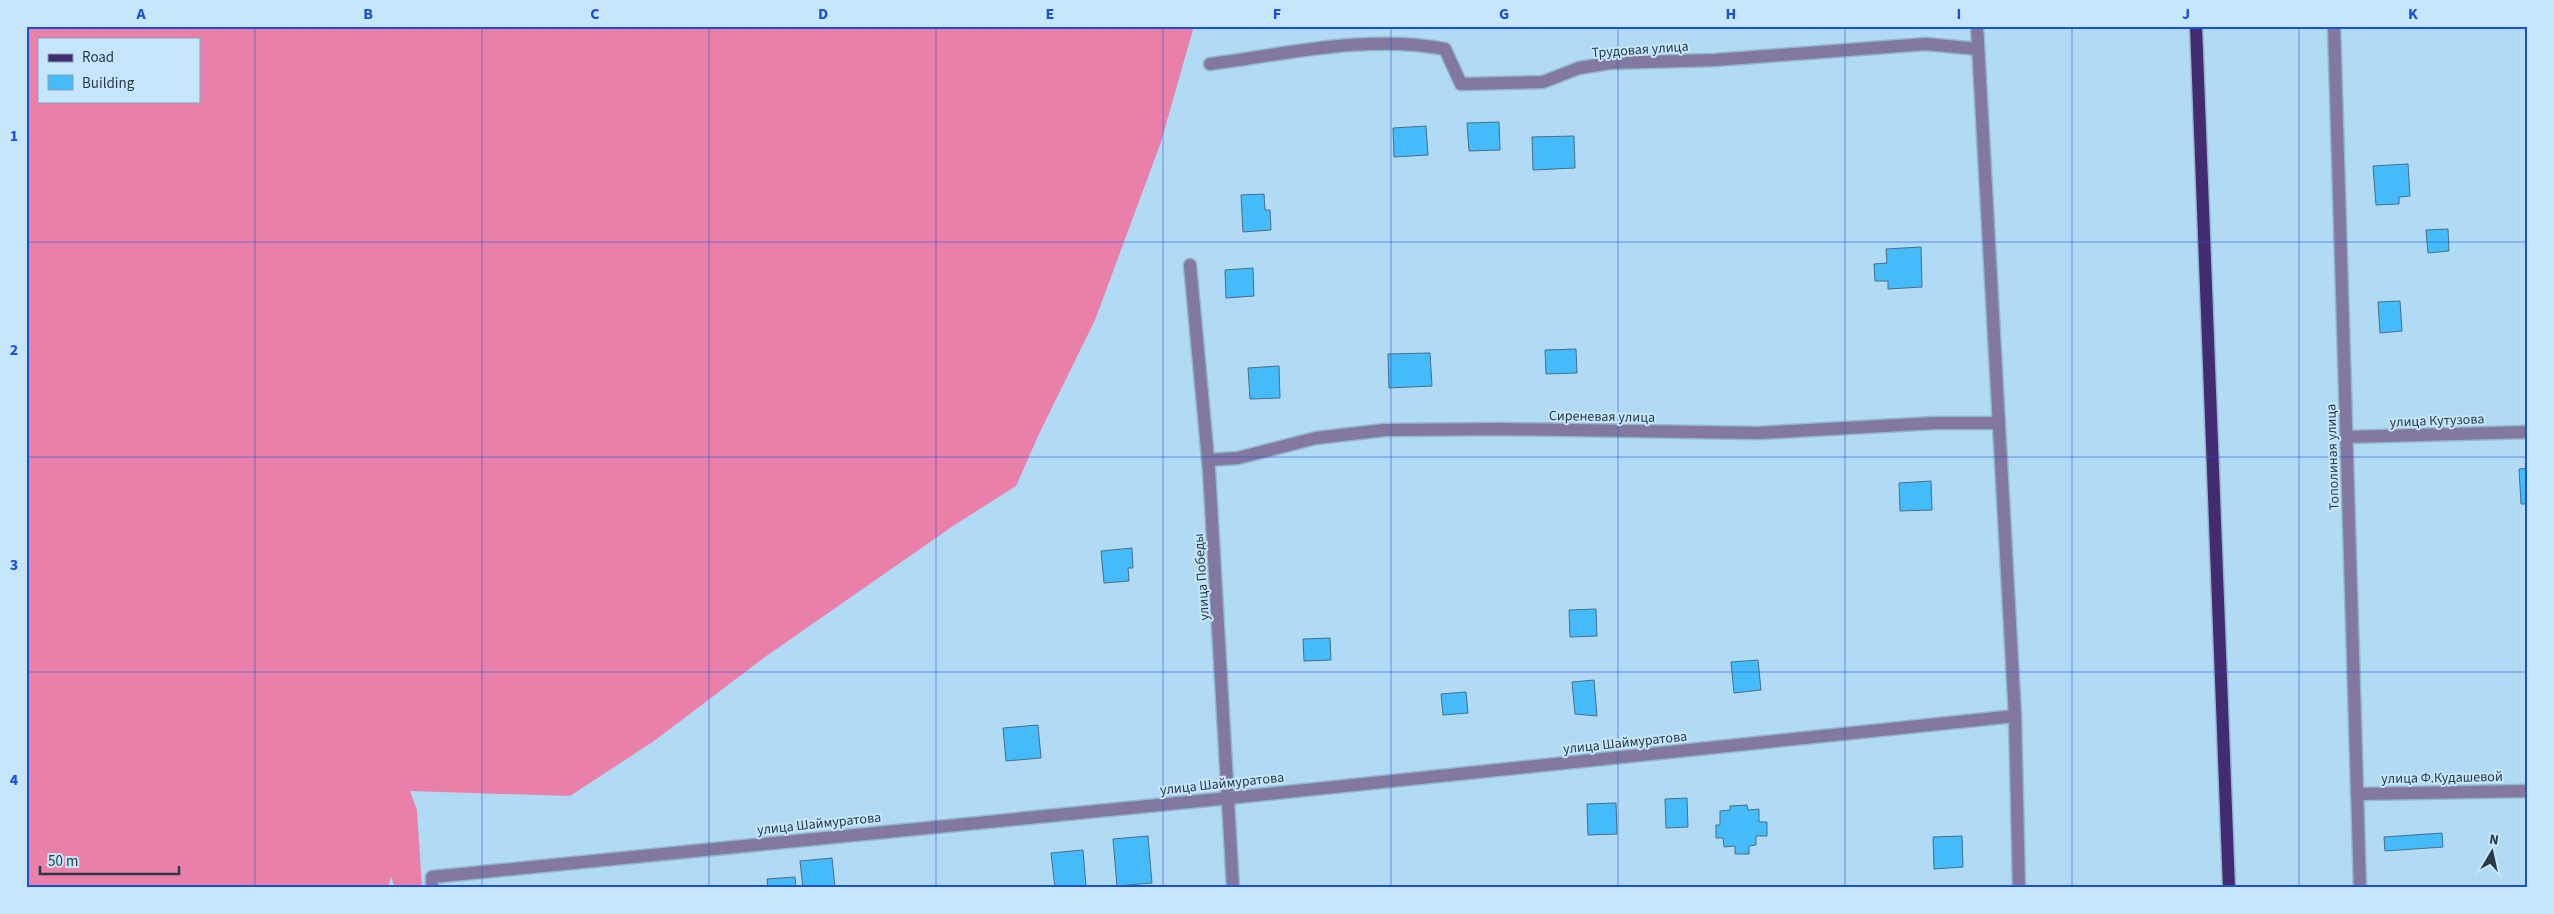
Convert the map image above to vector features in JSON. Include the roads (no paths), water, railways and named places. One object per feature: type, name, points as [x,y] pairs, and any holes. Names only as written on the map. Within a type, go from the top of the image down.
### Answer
[{"type":"main road","points":[[2196,26],[2229,888]]},
{"type":"street","points":[[1977,26],[2015,716],[2019,888]]},
{"type":"street","name":"Тополиная улица","points":[[2335,26],[2360,888]]},
{"type":"street","name":"Трудовая улица","points":[[1210,64],[1375,43],[1417,44],[1445,49],[1461,84],[1543,82],[1579,68],[1610,63],[1715,60],[1926,44],[1978,49]]},
{"type":"street","name":"улица Победы","points":[[1190,265],[1208,460],[1230,798],[1233,888]]},
{"type":"street","name":"Сиреневая улица","points":[[1208,460],[1238,458],[1316,438],[1385,430],[1501,429],[1758,433],[1935,423],[1999,423]]},
{"type":"street","name":"улица Кутузова","points":[[2346,437],[2528,432]]},
{"type":"street","name":"улица Шаймуратова","points":[[432,882],[2015,716]]},
{"type":"street","name":"улица Ф.Кудашевой","points":[[2357,794],[2528,791]]}]
